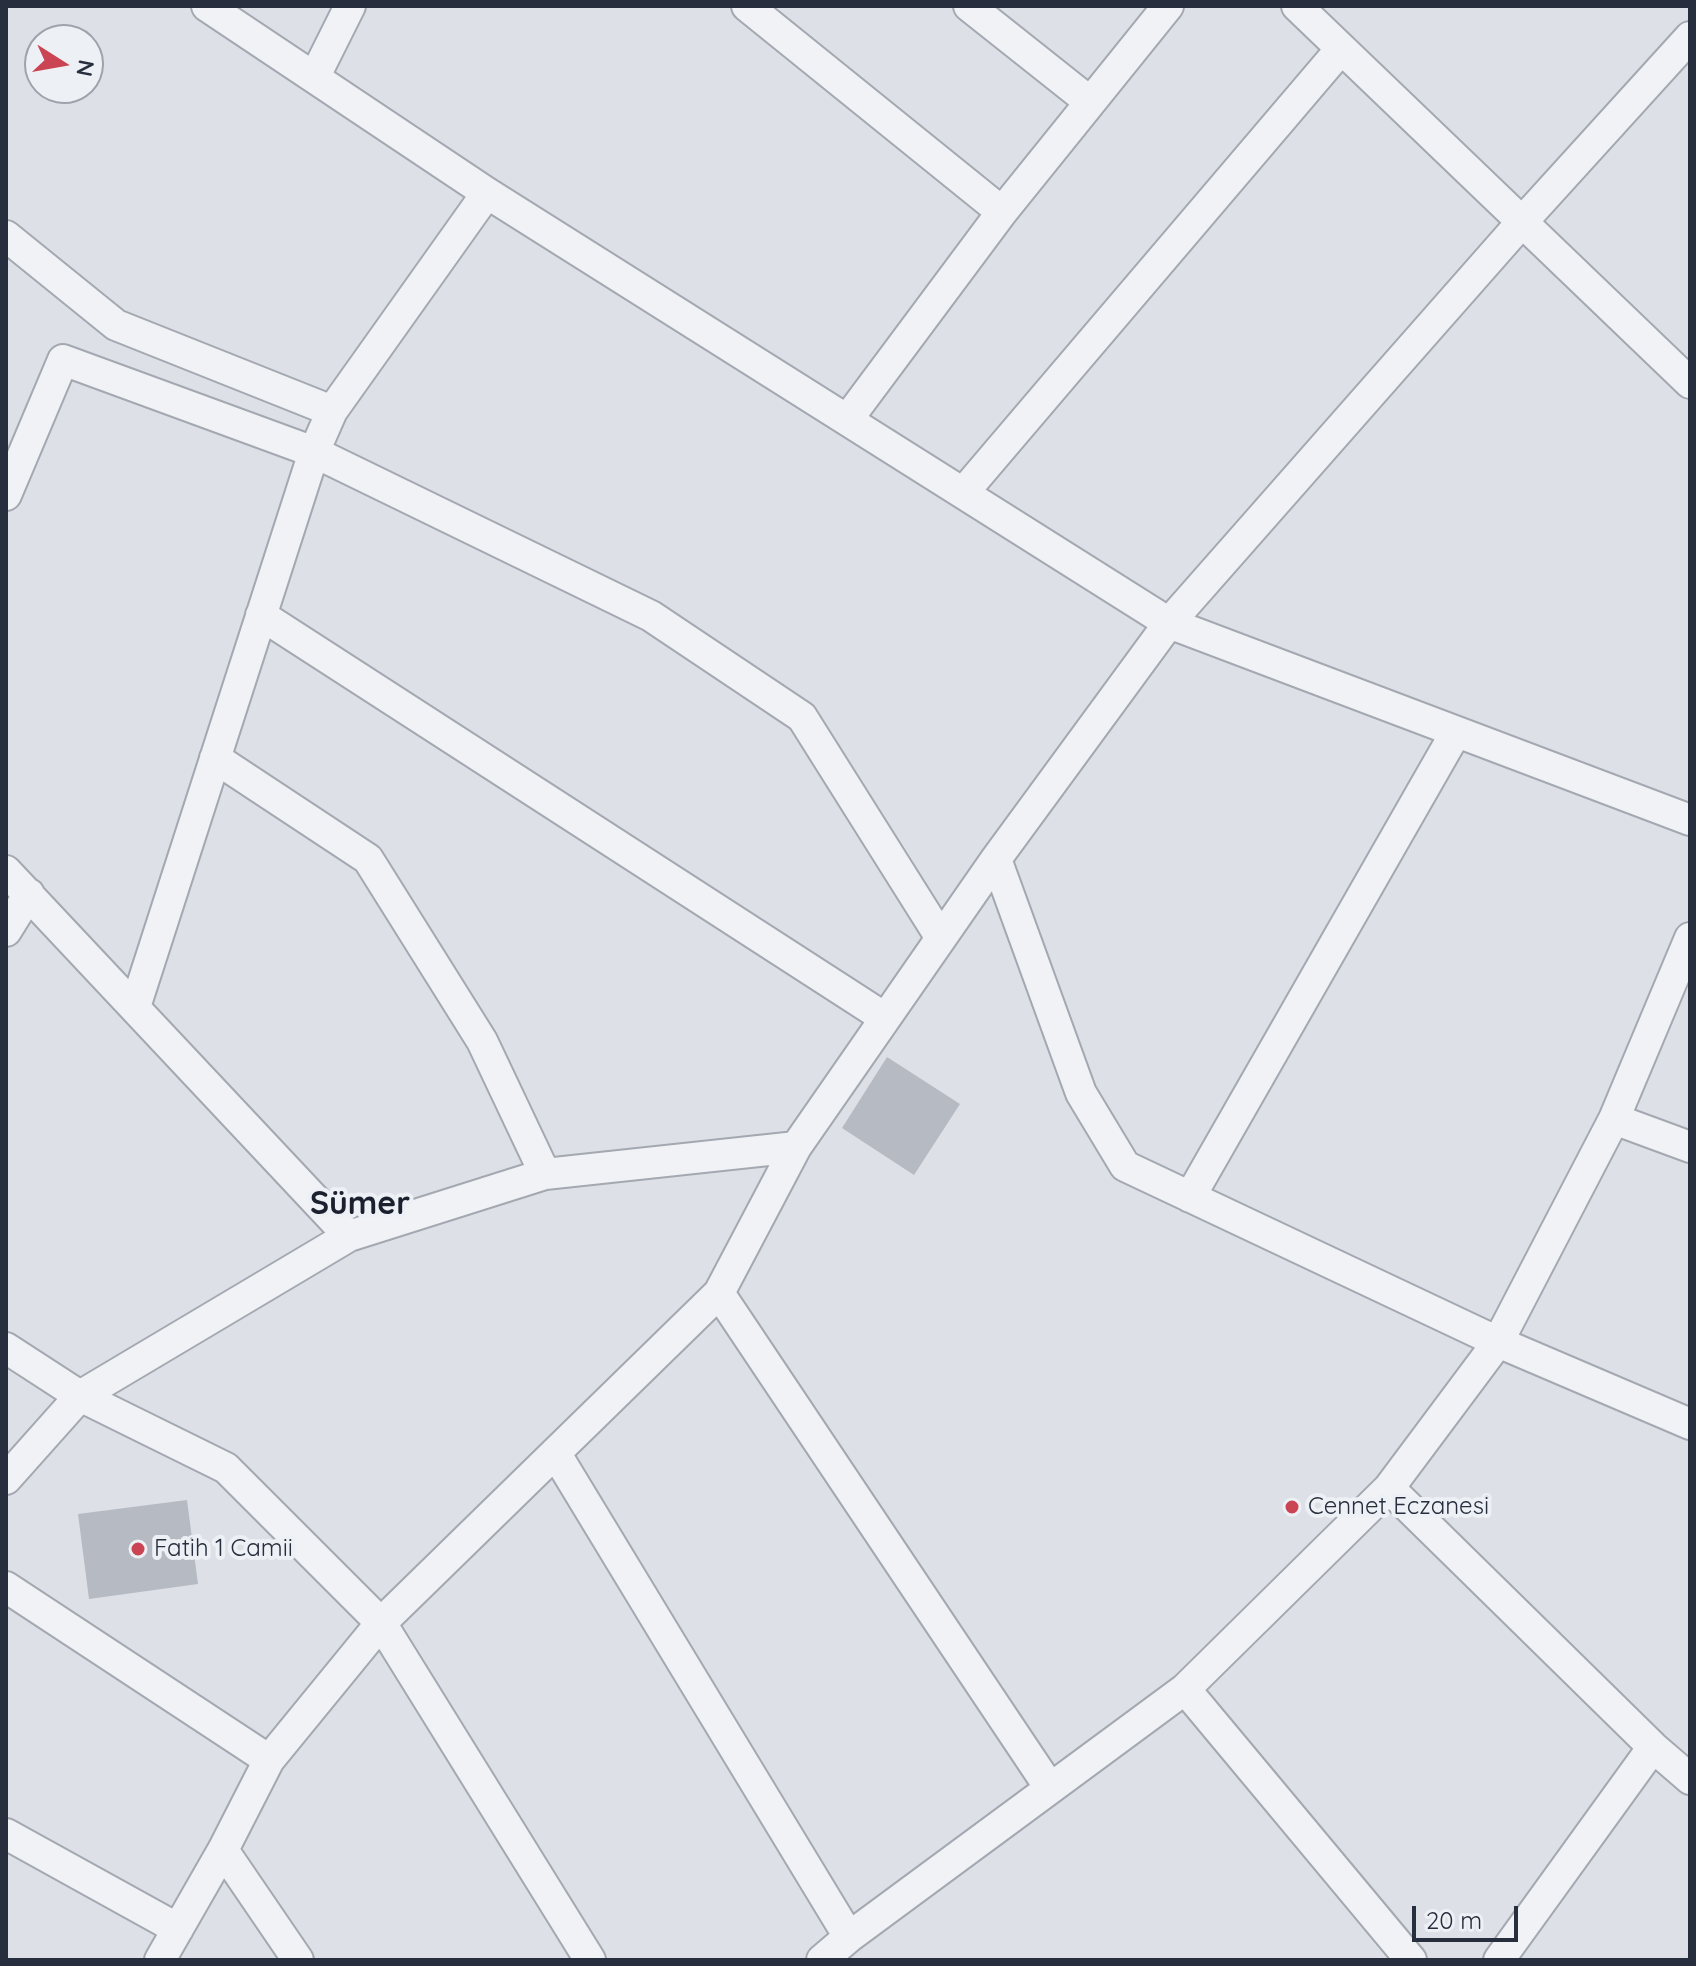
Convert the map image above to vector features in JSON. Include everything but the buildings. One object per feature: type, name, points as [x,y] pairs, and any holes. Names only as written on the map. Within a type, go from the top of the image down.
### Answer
[{"type":"street","points":[[207,6],[487,193],[1169,623],[1690,820]]},
{"type":"street","points":[[315,76],[350,6]]},
{"type":"street","points":[[747,6],[1002,212]]},
{"type":"street","points":[[969,6],[1090,102]]},
{"type":"street","points":[[847,420],[1002,212],[1168,6]]},
{"type":"street","points":[[1297,6],[1690,383]]},
{"type":"street","points":[[160,1960],[223,1850],[269,1760],[381,1623],[719,1293],[796,1147],[996,859],[1169,623],[1522,222],[1690,37]]},
{"type":"street","points":[[963,493],[1341,49]]},
{"type":"street","points":[[135,1007],[314,452],[332,411],[487,193]]},
{"type":"street","points":[[6,236],[116,325],[332,411]]},
{"type":"street","points":[[6,495],[63,360],[314,452],[651,616],[802,717],[941,938]]},
{"type":"street","points":[[261,615],[885,1018]]},
{"type":"street","points":[[1190,1197],[1456,732]]},
{"type":"street","points":[[215,758],[368,859],[482,1041],[545,1174]]},
{"type":"street","points":[[996,859],[1081,1093],[1125,1166],[1498,1342],[1690,1424]]},
{"type":"street","points":[[6,871],[349,1236]]},
{"type":"street","points":[[6,931],[29,894]]},
{"type":"street","points":[[822,1960],[1185,1689],[1389,1488],[1498,1342],[1614,1119],[1690,938]]},
{"type":"street","points":[[1614,1119],[1690,1147]]},
{"type":"street","points":[[6,1479],[80,1396],[349,1236],[545,1174],[796,1147]]},
{"type":"street","points":[[719,1293],[1050,1788]]},
{"type":"street","points":[[6,1348],[80,1396],[226,1468],[381,1623],[590,1960]]},
{"type":"street","points":[[556,1454],[849,1937]]},
{"type":"street","points":[[1389,1488],[1653,1747],[1690,1779]]},
{"type":"street","points":[[6,1587],[269,1760]]},
{"type":"street","points":[[1185,1689],[1411,1960]]},
{"type":"street","points":[[1499,1960],[1653,1747]]},
{"type":"street","points":[[6,1834],[178,1929]]},
{"type":"street","points":[[223,1850],[298,1960]]},
{"type":"place","name":"Cennet Eczanesi","points":[[1292,1507]]},
{"type":"place","name":"Fatih 1 Camii","points":[[138,1549]]},
{"type":"district","name":"Sümer","points":[[360,1204]]}]
